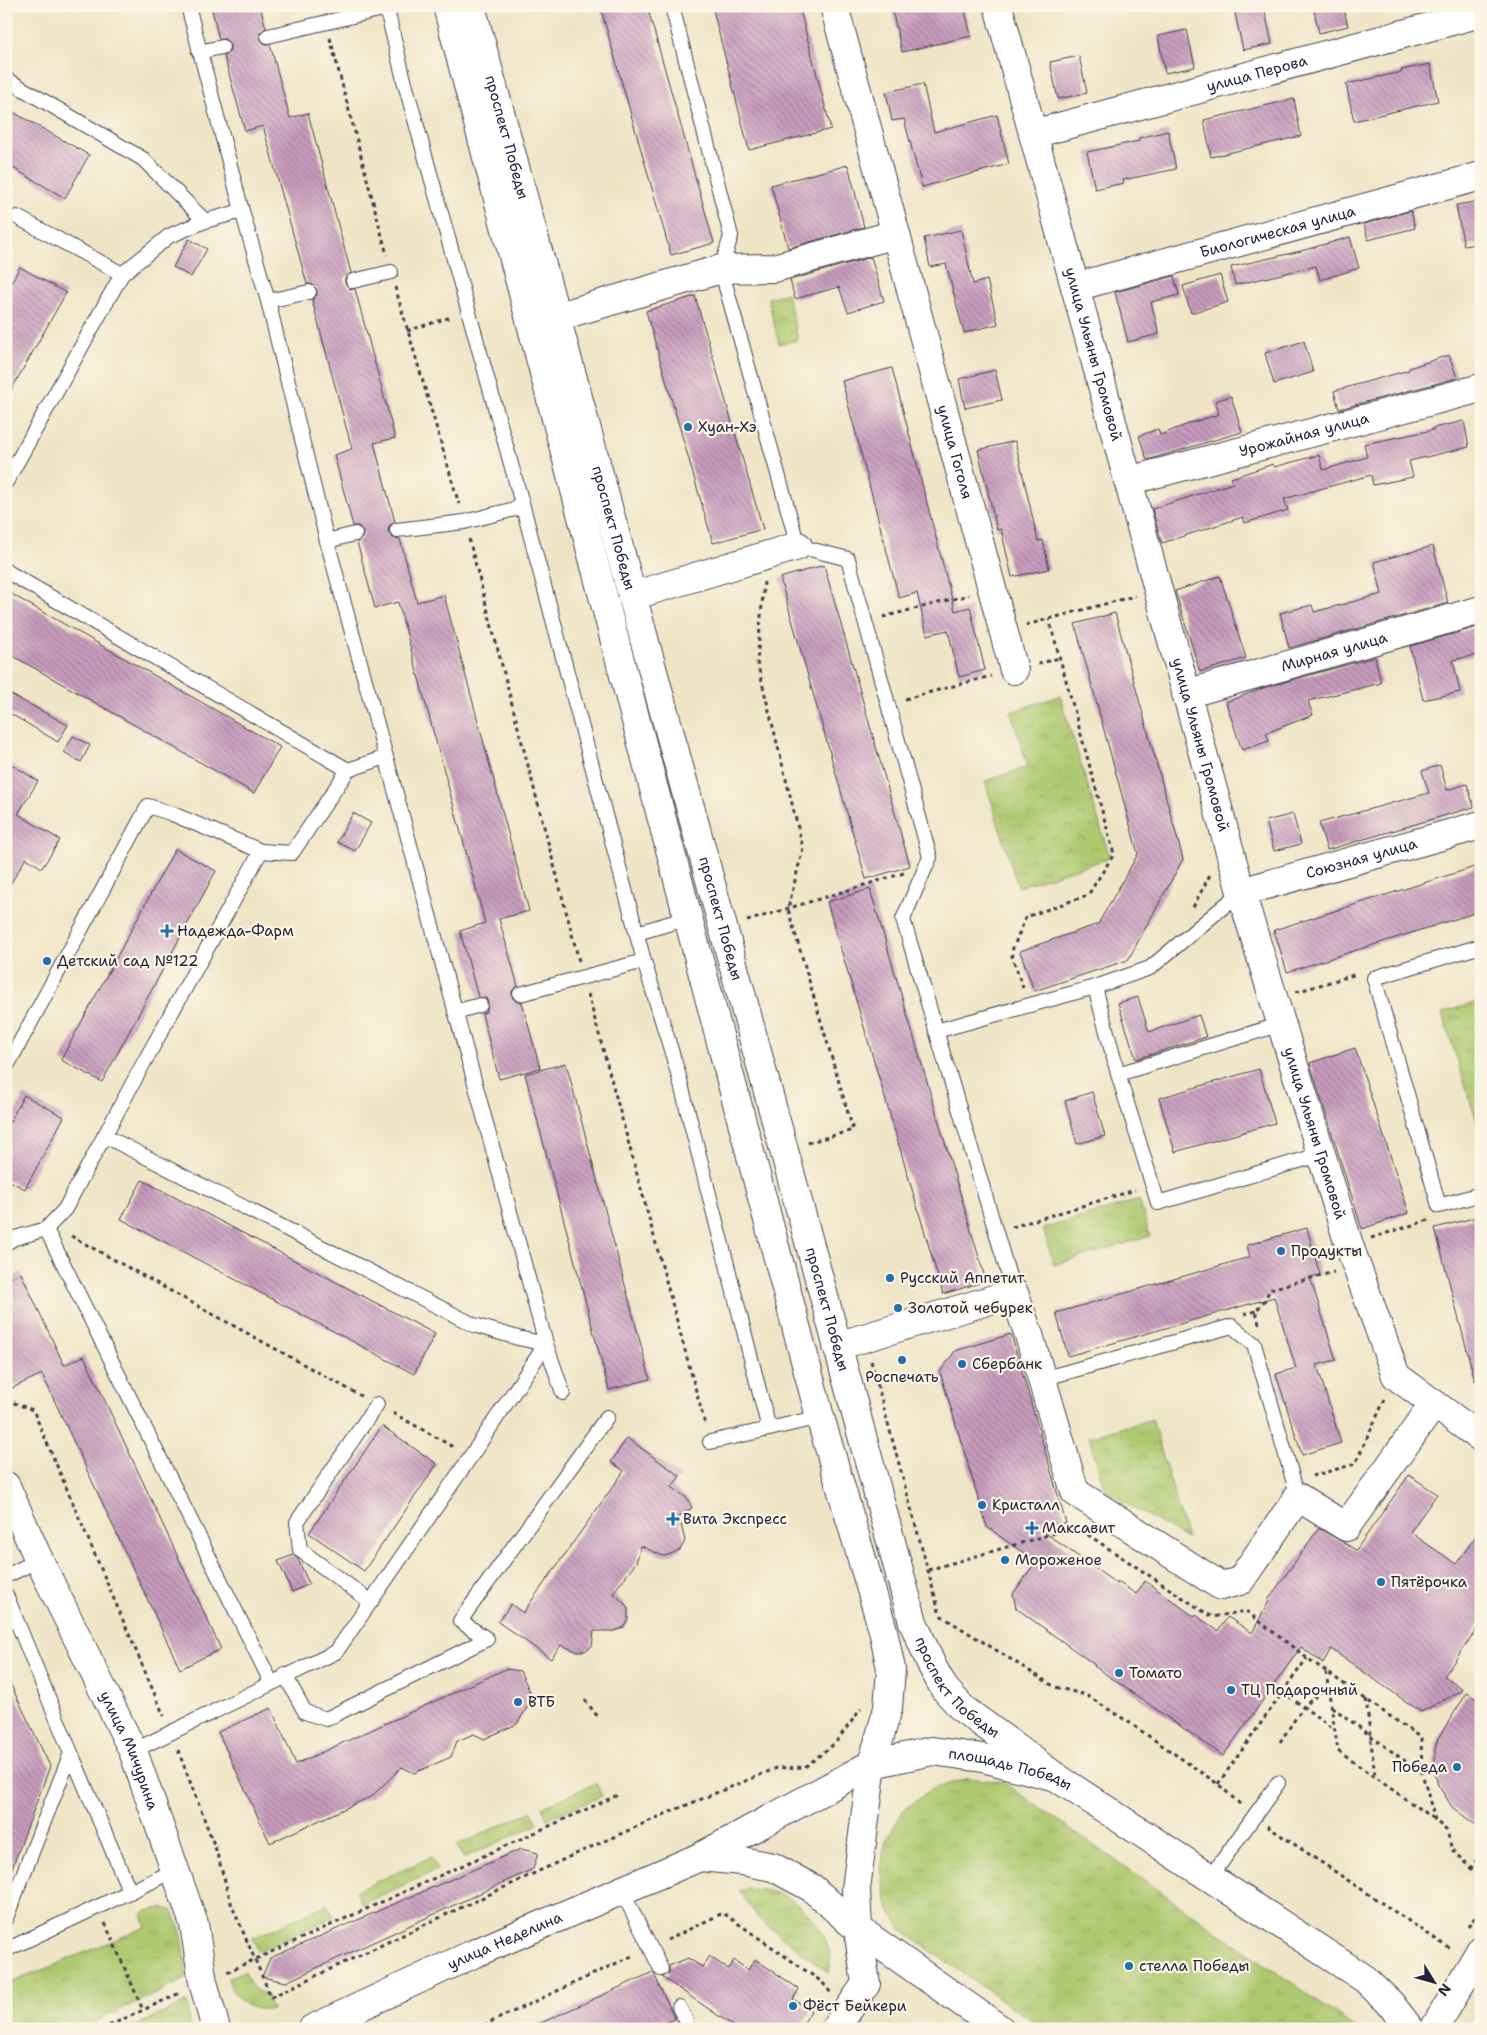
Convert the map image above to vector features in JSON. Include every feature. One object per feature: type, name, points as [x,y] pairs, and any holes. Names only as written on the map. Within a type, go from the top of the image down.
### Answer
[{"type":"street","name":"проспект Победы","points":[[447,6],[820,1417],[883,1630],[891,1669],[888,1708],[872,1764]]},
{"type":"street","name":"проспект Победы","points":[[471,6],[913,1622],[932,1666],[944,1688],[963,1709],[1056,1777]]},
{"type":"street","name":"улица Гоголя","points":[[834,6],[1014,670]]},
{"type":"street","name":"улица Ульяны Громовой","points":[[998,6],[1241,892],[1353,1255],[1396,1376]]},
{"type":"street","name":"улица Перова","points":[[1033,134],[1452,14],[1481,13]]},
{"type":"street","name":"Биологическая улица","points":[[1075,287],[1481,176]]},
{"type":"street","points":[[556,317],[721,269],[774,268],[896,234]]},
{"type":"street","name":"Урожайная улица","points":[[1128,481],[1481,388]]},
{"type":"street","points":[[632,596],[798,546]]},
{"type":"street","name":"Мирная улица","points":[[1186,694],[1481,610]]},
{"type":"street","name":"Союзная улица","points":[[1241,892],[1481,825]]},
{"type":"street","points":[[837,1346],[1014,1293],[1029,1335],[1075,1492],[1221,1586],[1240,1581],[1296,1489],[1346,1527],[1434,1404]]},
{"type":"street","points":[[1396,1376],[1481,1438]]},
{"type":"street","name":"улица Мичурина","points":[[6,1486],[39,1560],[133,1750],[194,1924],[203,1982],[216,2029]]},
{"type":"street","name":"площадь Победы","points":[[700,1857],[872,1764],[932,1751],[983,1758],[1056,1777],[1365,1979],[1390,2003],[1410,2029]]},
{"type":"street","points":[[835,2029],[866,1984],[858,1929],[856,1889],[872,1764]]},
{"type":"street","points":[[700,1857],[742,1861],[773,1867],[812,1888],[858,1929],[1000,2029]]},
{"type":"street","name":"улица Неделина","points":[[312,2029],[473,1954],[700,1857]]},
{"type":"street","points":[[1434,2029],[1471,1951]]},
{"type":"lane","points":[[188,6],[242,211],[268,301],[326,541],[546,1344],[563,1393]]},
{"type":"lane","points":[[672,6],[731,236],[721,269],[798,546],[848,559],[930,857],[903,919],[1014,1293]]},
{"type":"lane","points":[[268,36],[387,7],[404,80],[523,507],[644,961],[678,1073],[770,1429]]},
{"type":"lane","points":[[199,52],[222,47]]},
{"type":"lane","points":[[6,78],[143,159],[205,221]]},
{"type":"lane","points":[[6,482],[122,274],[169,236],[205,221],[242,211]]},
{"type":"lane","points":[[17,216],[122,274]]},
{"type":"lane","points":[[353,281],[392,272]]},
{"type":"lane","points":[[268,301],[309,292]]},
{"type":"lane","points":[[397,530],[464,522],[523,507]]},
{"type":"lane","points":[[326,541],[355,534]]},
{"type":"lane","points":[[6,571],[348,770]]},
{"type":"lane","points":[[6,1068],[148,806],[170,813],[261,851],[292,852],[348,770],[386,757]]},
{"type":"lane","points":[[6,1243],[48,1227],[66,1209],[142,1066],[261,851]]},
{"type":"lane","points":[[936,1031],[1095,987],[1150,968],[1241,892]]},
{"type":"lane","points":[[637,933],[688,918]]},
{"type":"lane","points":[[1481,946],[1374,978],[1439,1206],[1481,1194]]},
{"type":"lane","points":[[520,994],[644,961]]},
{"type":"lane","points":[[1095,987],[1118,1074],[1158,1203],[1322,1154]]},
{"type":"lane","points":[[455,1012],[480,1005]]},
{"type":"lane","points":[[1118,1074],[1282,1024]]},
{"type":"lane","points":[[105,1136],[474,1326],[546,1344]]},
{"type":"lane","points":[[48,1227],[272,1682]]},
{"type":"lane","points":[[1042,1379],[1232,1326],[1254,1344],[1296,1489]]},
{"type":"lane","points":[[133,1750],[336,1652],[546,1344]]},
{"type":"lane","points":[[371,1602],[300,1550],[297,1522],[376,1404]]},
{"type":"lane","points":[[285,1675],[305,1712],[326,1719],[487,1639],[460,1621],[606,1417]]},
{"type":"lane","points":[[710,1442],[820,1417]]},
{"type":"lane","points":[[6,1576],[39,1560]]},
{"type":"lane","points":[[6,1595],[130,1892]]},
{"type":"lane","points":[[6,1918],[71,1753]]},
{"type":"lane","points":[[1210,1878],[1278,1782]]},
{"type":"lane","points":[[6,1950],[176,1870]]},
{"type":"lane","points":[[622,1891],[661,1969]]},
{"type":"lane","points":[[679,2007],[686,2021]]},
{"type":"path","points":[[326,22],[407,331],[464,522],[583,977],[710,1442]]},
{"type":"path","points":[[407,331],[468,312]]},
{"type":"path","points":[[766,556],[757,662],[803,848],[788,909],[853,1130],[806,1143]]},
{"type":"path","points":[[865,622],[991,589]]},
{"type":"path","points":[[1003,632],[1158,590]]},
{"type":"path","points":[[1028,1006],[1011,953],[1026,917],[1088,895],[1114,854],[1048,619]]},
{"type":"path","points":[[888,703],[1060,658]]},
{"type":"path","points":[[742,922],[926,866]]},
{"type":"path","points":[[1294,993],[1358,974]]},
{"type":"path","points":[[996,1232],[1152,1185]]},
{"type":"path","points":[[1261,1330],[1256,1311],[1265,1300],[1270,1289],[1353,1255],[1435,1218],[1439,1206]]},
{"type":"path","points":[[48,1227],[471,1456]]},
{"type":"path","points":[[864,1338],[940,1615],[1054,1687],[1086,1695],[1127,1721],[1218,1784],[1254,1816],[1451,1951],[1471,1951],[1481,1909]]},
{"type":"path","points":[[1296,1489],[1355,1464],[1396,1376]]},
{"type":"path","points":[[6,1400],[33,1410],[171,1732],[216,1850],[232,1906],[271,1997],[657,1818],[776,1768],[805,1767],[835,1743],[866,1702]]},
{"type":"path","points":[[928,1570],[1076,1527],[1212,1617],[1246,1611],[1307,1658],[1421,1738],[1422,1773],[1436,1820]]},
{"type":"path","points":[[1218,1784],[1307,1658]]},
{"type":"path","points":[[1326,1671],[1338,1751],[1436,1820],[1447,1831],[1452,1850],[1481,1878]]},
{"type":"path","points":[[1280,1742],[1302,1706],[1328,1686]]},
{"type":"path","points":[[1283,1692],[1336,1730]]},
{"type":"path","points":[[1366,1699],[1375,1777]]},
{"type":"path","points":[[585,1700],[598,1717]]},
{"type":"path","points":[[1332,1707],[1422,1773]]},
{"type":"path","points":[[102,2029],[618,1795]]},
{"type":"path","points":[[1470,1869],[1481,1854]]},
{"type":"path","points":[[98,1907],[143,2010]]},
{"type":"green space","points":[[787,293],[798,340],[779,344],[768,298]]},
{"type":"green space","points":[[1060,696],[1110,858],[1018,887],[985,781],[1028,767],[1011,712]]},
{"type":"green space","points":[[1481,1001],[1481,1131],[1480,1131],[1442,1013]]},
{"type":"green space","points":[[1139,1200],[1150,1236],[1054,1265],[1043,1229]]},
{"type":"green space","points":[[1152,1419],[1187,1539],[1105,1491],[1089,1437]]},
{"type":"green space","points":[[969,1778],[1003,1782],[1357,2029],[1044,2029],[902,1931],[888,1906],[881,1870],[885,1843],[903,1811],[931,1789]]},
{"type":"green space","points":[[596,1783],[602,1796],[547,1819],[542,1807]]},
{"type":"green space","points":[[532,1811],[538,1824],[463,1858],[457,1845]]},
{"type":"green space","points":[[431,1857],[437,1870],[362,1904],[356,1891]]},
{"type":"green space","points":[[753,1889],[779,1894],[800,1907],[810,1916],[824,1936],[828,1948],[830,1960],[829,1973],[758,1918],[739,1890]]},
{"type":"green space","points":[[327,1904],[334,1917],[258,1951],[253,1938]]},
{"type":"green space","points":[[161,1908],[172,1910],[179,1926],[186,1979],[130,2006],[121,2007],[117,2013],[107,2014],[81,2029],[6,2029],[6,1985],[146,1927],[142,1914],[146,1911]]},
{"type":"green space","points":[[245,1971],[254,1988],[265,1993],[272,2009],[256,2009],[243,2003],[234,1993],[228,1978]]},
{"type":"green space","points":[[188,2002],[189,2029],[128,2029]]},
{"type":"building","points":[[211,6],[260,6],[266,28],[260,33],[260,38],[265,44],[270,44],[290,118],[308,113],[351,273],[345,278],[345,283],[350,289],[355,289],[395,438],[374,443],[395,522],[389,526],[388,532],[393,538],[400,539],[417,602],[444,595],[529,911],[499,919],[518,986],[512,991],[512,997],[517,1002],[522,1002],[540,1068],[499,1079],[482,1014],[487,1011],[488,1003],[486,998],[478,997],[460,931],[485,923],[398,602],[375,608],[357,542],[363,537],[363,531],[358,526],[353,526],[334,455],[352,449],[312,300],[317,295],[317,290],[312,284],[307,284],[263,126],[245,131],[224,56],[230,50],[230,45],[225,39],[219,39]]},
{"type":"building","points":[[600,6],[647,6],[714,243],[671,255]]},
{"type":"building","points":[[712,6],[799,6],[831,129],[749,150]]},
{"type":"building","points":[[891,6],[964,6],[971,36],[902,52]]},
{"type":"building","points":[[1313,6],[1343,6],[1348,26],[1319,33]]},
{"type":"building","points":[[1264,7],[1272,44],[1243,50],[1235,13]]},
{"type":"building","points":[[1187,30],[1195,67],[1165,73],[1158,36]]},
{"type":"building","points":[[1079,56],[1087,93],[1058,99],[1050,62]]},
{"type":"building","points":[[1430,64],[1438,101],[1354,121],[1346,84]]},
{"type":"building","points":[[923,84],[934,132],[997,115],[1009,164],[922,187],[904,119],[892,121],[886,92]]},
{"type":"building","points":[[1294,99],[1301,136],[1211,157],[1204,120]]},
{"type":"building","points":[[6,108],[89,155],[65,198],[6,164]]},
{"type":"building","points":[[1168,131],[1176,169],[1123,180],[1124,183],[1095,189],[1087,152],[1139,141],[1139,138]]},
{"type":"building","points":[[848,165],[864,227],[788,248],[771,185]]},
{"type":"building","points":[[1481,201],[1481,243],[1464,246],[1456,205]]},
{"type":"building","points":[[1411,211],[1415,228],[1368,240],[1364,224]]},
{"type":"building","points":[[961,230],[973,284],[987,280],[998,324],[964,333],[946,264],[930,267],[924,238]]},
{"type":"building","points":[[1350,237],[1359,268],[1320,280],[1316,266],[1235,285],[1231,267],[1301,251]]},
{"type":"building","points":[[189,239],[207,249],[191,277],[173,267]]},
{"type":"building","points":[[871,257],[884,301],[848,312],[839,287],[795,299],[790,280]]},
{"type":"building","points":[[20,267],[66,293],[6,399],[6,292]]},
{"type":"building","points":[[1220,275],[1228,302],[1191,313],[1183,286]]},
{"type":"building","points":[[1174,276],[1179,295],[1151,302],[1159,334],[1128,342],[1115,292]]},
{"type":"building","points":[[695,296],[763,529],[713,543],[646,311]]},
{"type":"building","points":[[1304,341],[1313,372],[1274,384],[1265,353]]},
{"type":"building","points":[[1449,355],[1457,378],[1339,409],[1334,391],[1409,370],[1409,368]]},
{"type":"building","points":[[892,368],[955,611],[970,607],[985,670],[959,677],[948,630],[927,635],[917,593],[899,598],[842,381]]},
{"type":"building","points":[[995,370],[1002,400],[965,408],[959,379]]},
{"type":"building","points":[[1231,396],[1242,432],[1147,460],[1139,436],[1158,429],[1160,435],[1219,414],[1215,401]]},
{"type":"building","points":[[1464,421],[1469,447],[1409,461],[1413,477],[1373,485],[1371,475],[1284,499],[1288,510],[1245,523],[1243,517],[1162,543],[1152,509],[1233,483],[1231,478],[1273,464],[1274,467],[1319,455],[1323,470],[1367,457],[1364,444],[1433,430],[1433,428]]},
{"type":"building","points":[[1015,441],[1038,541],[1043,540],[1049,569],[1012,577],[1001,529],[997,530],[978,450]]},
{"type":"building","points":[[1433,546],[1448,603],[1289,648],[1280,613],[1312,605],[1314,612],[1382,594],[1374,562]]},
{"type":"building","points":[[824,565],[910,866],[866,879],[780,578]]},
{"type":"building","points":[[1220,576],[1246,658],[1200,672],[1175,591]]},
{"type":"building","points":[[6,591],[280,747],[254,793],[6,652]]},
{"type":"building","points":[[1115,613],[1183,859],[1128,960],[1034,991],[1020,951],[1098,924],[1138,854],[1075,624]]},
{"type":"building","points":[[1481,626],[1481,654],[1453,660],[1460,692],[1423,700],[1410,646]]},
{"type":"building","points":[[1375,657],[1381,683],[1308,701],[1313,715],[1266,733],[1269,741],[1242,750],[1226,702],[1266,687]]},
{"type":"building","points":[[6,692],[68,725],[58,742],[6,711]]},
{"type":"building","points":[[73,736],[90,745],[81,762],[64,752]]},
{"type":"building","points":[[6,761],[38,781],[18,814],[60,840],[42,868],[26,858],[6,891]]},
{"type":"building","points":[[1440,765],[1447,790],[1467,784],[1474,807],[1327,850],[1319,823],[1429,793],[1422,771]]},
{"type":"building","points":[[353,813],[371,823],[355,851],[337,842]]},
{"type":"building","points":[[1293,814],[1301,844],[1274,851],[1266,821]]},
{"type":"building","points":[[175,849],[216,871],[102,1082],[61,1060]]},
{"type":"building","points":[[1481,865],[1481,911],[1287,972],[1274,930]]},
{"type":"building","points":[[870,889],[986,1281],[943,1294],[827,902]]},
{"type":"building","points":[[1138,997],[1149,1032],[1199,1015],[1206,1037],[1136,1059],[1118,1003]]},
{"type":"building","points":[[1355,1048],[1409,1213],[1362,1229],[1310,1063]]},
{"type":"building","points":[[566,1063],[650,1379],[609,1390],[525,1074]]},
{"type":"building","points":[[1259,1069],[1275,1123],[1175,1152],[1159,1098]]},
{"type":"building","points":[[1092,1092],[1105,1136],[1077,1144],[1065,1101]]},
{"type":"building","points":[[24,1095],[64,1117],[25,1189],[6,1179],[6,1129]]},
{"type":"building","points":[[142,1180],[435,1334],[414,1374],[121,1219]]},
{"type":"building","points":[[1481,1216],[1481,1380],[1475,1381],[1435,1228]]},
{"type":"building","points":[[1307,1228],[1320,1275],[1310,1277],[1336,1360],[1317,1365],[1341,1443],[1302,1455],[1276,1374],[1296,1368],[1274,1297],[1068,1356],[1056,1313],[1250,1257],[1247,1245]]},
{"type":"building","points":[[21,1273],[64,1365],[84,1356],[221,1649],[180,1669],[42,1374],[6,1391],[6,1280]]},
{"type":"building","points":[[1011,1334],[1066,1523],[1041,1530],[1117,1584],[1118,1582],[1136,1594],[1145,1581],[1218,1631],[1228,1617],[1252,1633],[1268,1600],[1319,1528],[1356,1550],[1409,1475],[1437,1494],[1410,1532],[1456,1564],[1481,1529],[1481,1623],[1444,1676],[1463,1690],[1421,1712],[1331,1649],[1323,1663],[1301,1647],[1223,1756],[1094,1666],[1016,1608],[1013,1594],[1037,1560],[1033,1560],[987,1527],[940,1372],[955,1351]]},
{"type":"building","points":[[382,1426],[437,1464],[364,1571],[309,1533]]},
{"type":"building","points":[[627,1438],[680,1476],[672,1487],[688,1499],[692,1508],[679,1516],[685,1541],[680,1550],[663,1556],[641,1546],[636,1563],[613,1593],[628,1609],[628,1620],[623,1628],[614,1631],[594,1631],[592,1646],[585,1651],[576,1651],[561,1645],[551,1659],[498,1622],[511,1604],[523,1613],[624,1471],[611,1462]]},
{"type":"building","points":[[293,1555],[298,1559],[309,1584],[292,1592],[278,1561]]},
{"type":"building","points":[[506,1669],[520,1671],[533,1698],[517,1724],[484,1739],[474,1734],[457,1741],[451,1757],[414,1773],[402,1767],[372,1796],[270,1843],[218,1732],[271,1708],[296,1764]]},
{"type":"building","points":[[6,1675],[50,1766],[8,1879],[6,1878]]},
{"type":"building","name":"Победа","points":[[1467,1693],[1481,1702],[1481,1829],[1452,1807],[1438,1785],[1435,1773],[1435,1749],[1438,1738]]},
{"type":"building","points":[[521,1849],[538,1853],[533,1869],[286,1982],[262,1977],[270,1958]]},
{"type":"building","points":[[709,1956],[728,1969],[734,1960],[748,1970],[755,1959],[799,1989],[793,1999],[811,2011],[800,2029],[738,2029],[662,1977],[669,1973],[669,1966],[688,1958],[702,1967]]},
{"type":"building","points":[[653,1972],[675,2019],[652,2029],[528,2029]]},
{"type":"place","name":"Хуан-Хэ","points":[[688,427]]},
{"type":"place","name":"Надежда-Фарм","points":[[167,931]]},
{"type":"place","name":"Детский сад №122","points":[[47,961]]},
{"type":"place","name":"Продукты","points":[[1281,1251]]},
{"type":"place","name":"Русский Аппетит","points":[[890,1278]]},
{"type":"place","name":"Золотой чебурек","points":[[898,1308]]},
{"type":"place","name":"Роспечать","points":[[902,1360]]},
{"type":"place","name":"Сбербанк","points":[[962,1364]]},
{"type":"place","name":"Кристалл","points":[[982,1505]]},
{"type":"place","name":"Вита Экспресс","points":[[673,1519]]},
{"type":"place","name":"Максавит","points":[[1032,1528]]},
{"type":"place","name":"Мороженое","points":[[1005,1560]]},
{"type":"place","name":"Пятёрочка","points":[[1381,1582]]},
{"type":"place","name":"Томато","points":[[1119,1673]]},
{"type":"place","name":"ТЦ Подарочный","points":[[1231,1690]]},
{"type":"place","name":"ВТБ","points":[[518,1702]]},
{"type":"place","name":"Победа","points":[[1457,1767]]},
{"type":"place","name":"стелла Победы","points":[[1129,1966]]},
{"type":"place","name":"Фёст Бейкери","points":[[793,2006]]}]
